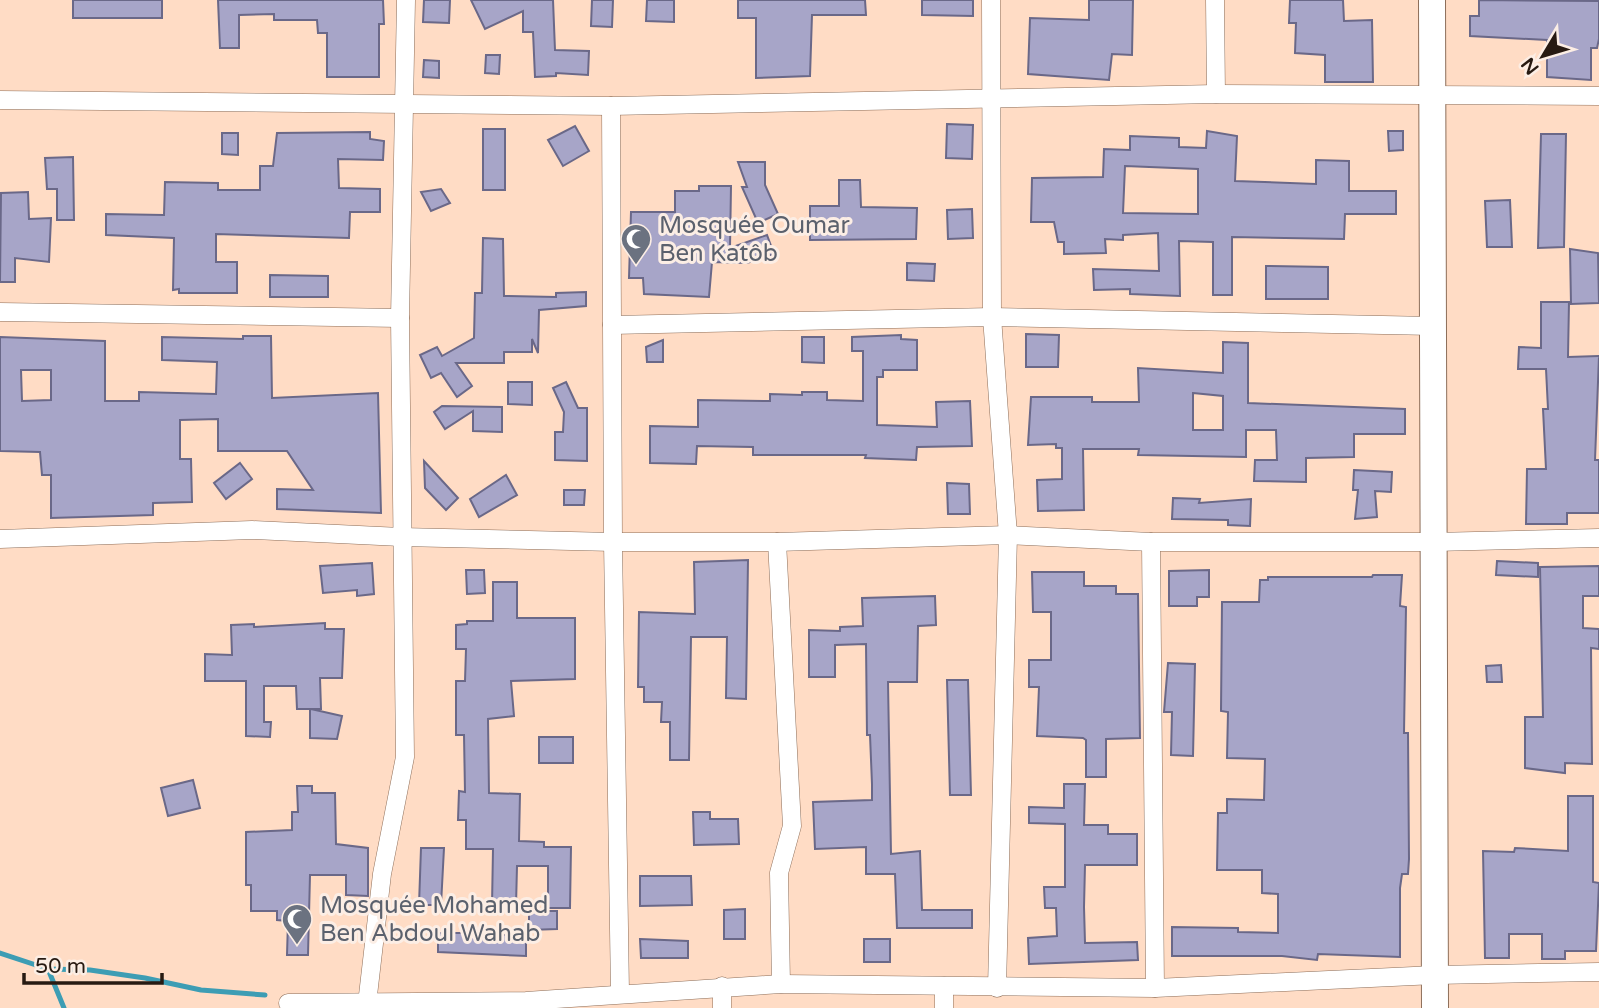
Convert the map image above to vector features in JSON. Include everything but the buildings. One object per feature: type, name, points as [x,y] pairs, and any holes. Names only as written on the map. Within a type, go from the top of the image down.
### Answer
[{"type":"street","points":[[367,1004],[382,874],[405,757],[400,317],[406,0]]},
{"type":"street","points":[[991,0],[992,317],[1008,536],[997,988]]},
{"type":"street","points":[[1215,0],[1216,94]]},
{"type":"street","points":[[1432,0],[1435,1008]]},
{"type":"street","points":[[0,100],[611,106],[1216,94],[1599,96]]},
{"type":"street","points":[[611,106],[613,542],[620,993]]},
{"type":"street","points":[[0,312],[400,317]]},
{"type":"street","points":[[612,325],[992,317],[1433,326]]},
{"type":"street","points":[[0,539],[251,530],[613,542],[777,542],[1008,536],[1152,542],[1434,542],[1599,538]]},
{"type":"street","points":[[777,542],[792,825],[779,873],[781,984]]},
{"type":"street","points":[[1152,542],[1155,988]]},
{"type":"street","points":[[288,1003],[527,1005],[586,1003],[620,993],[781,984],[1155,988],[1435,975],[1599,972]]},
{"type":"street","points":[[722,986],[722,1008]]},
{"type":"street","points":[[944,986],[944,1008]]},
{"type":"waterway","points":[[0,953],[48,969],[64,1008]]},
{"type":"waterway","points":[[48,969],[90,970],[201,990],[265,995]]},
{"type":"place","name":"Mosquée Oumar Ben Katôb","points":[[636,266]]},
{"type":"place","name":"Mosquée Mohamed Ben Abdoul Wahab","points":[[297,946]]}]
